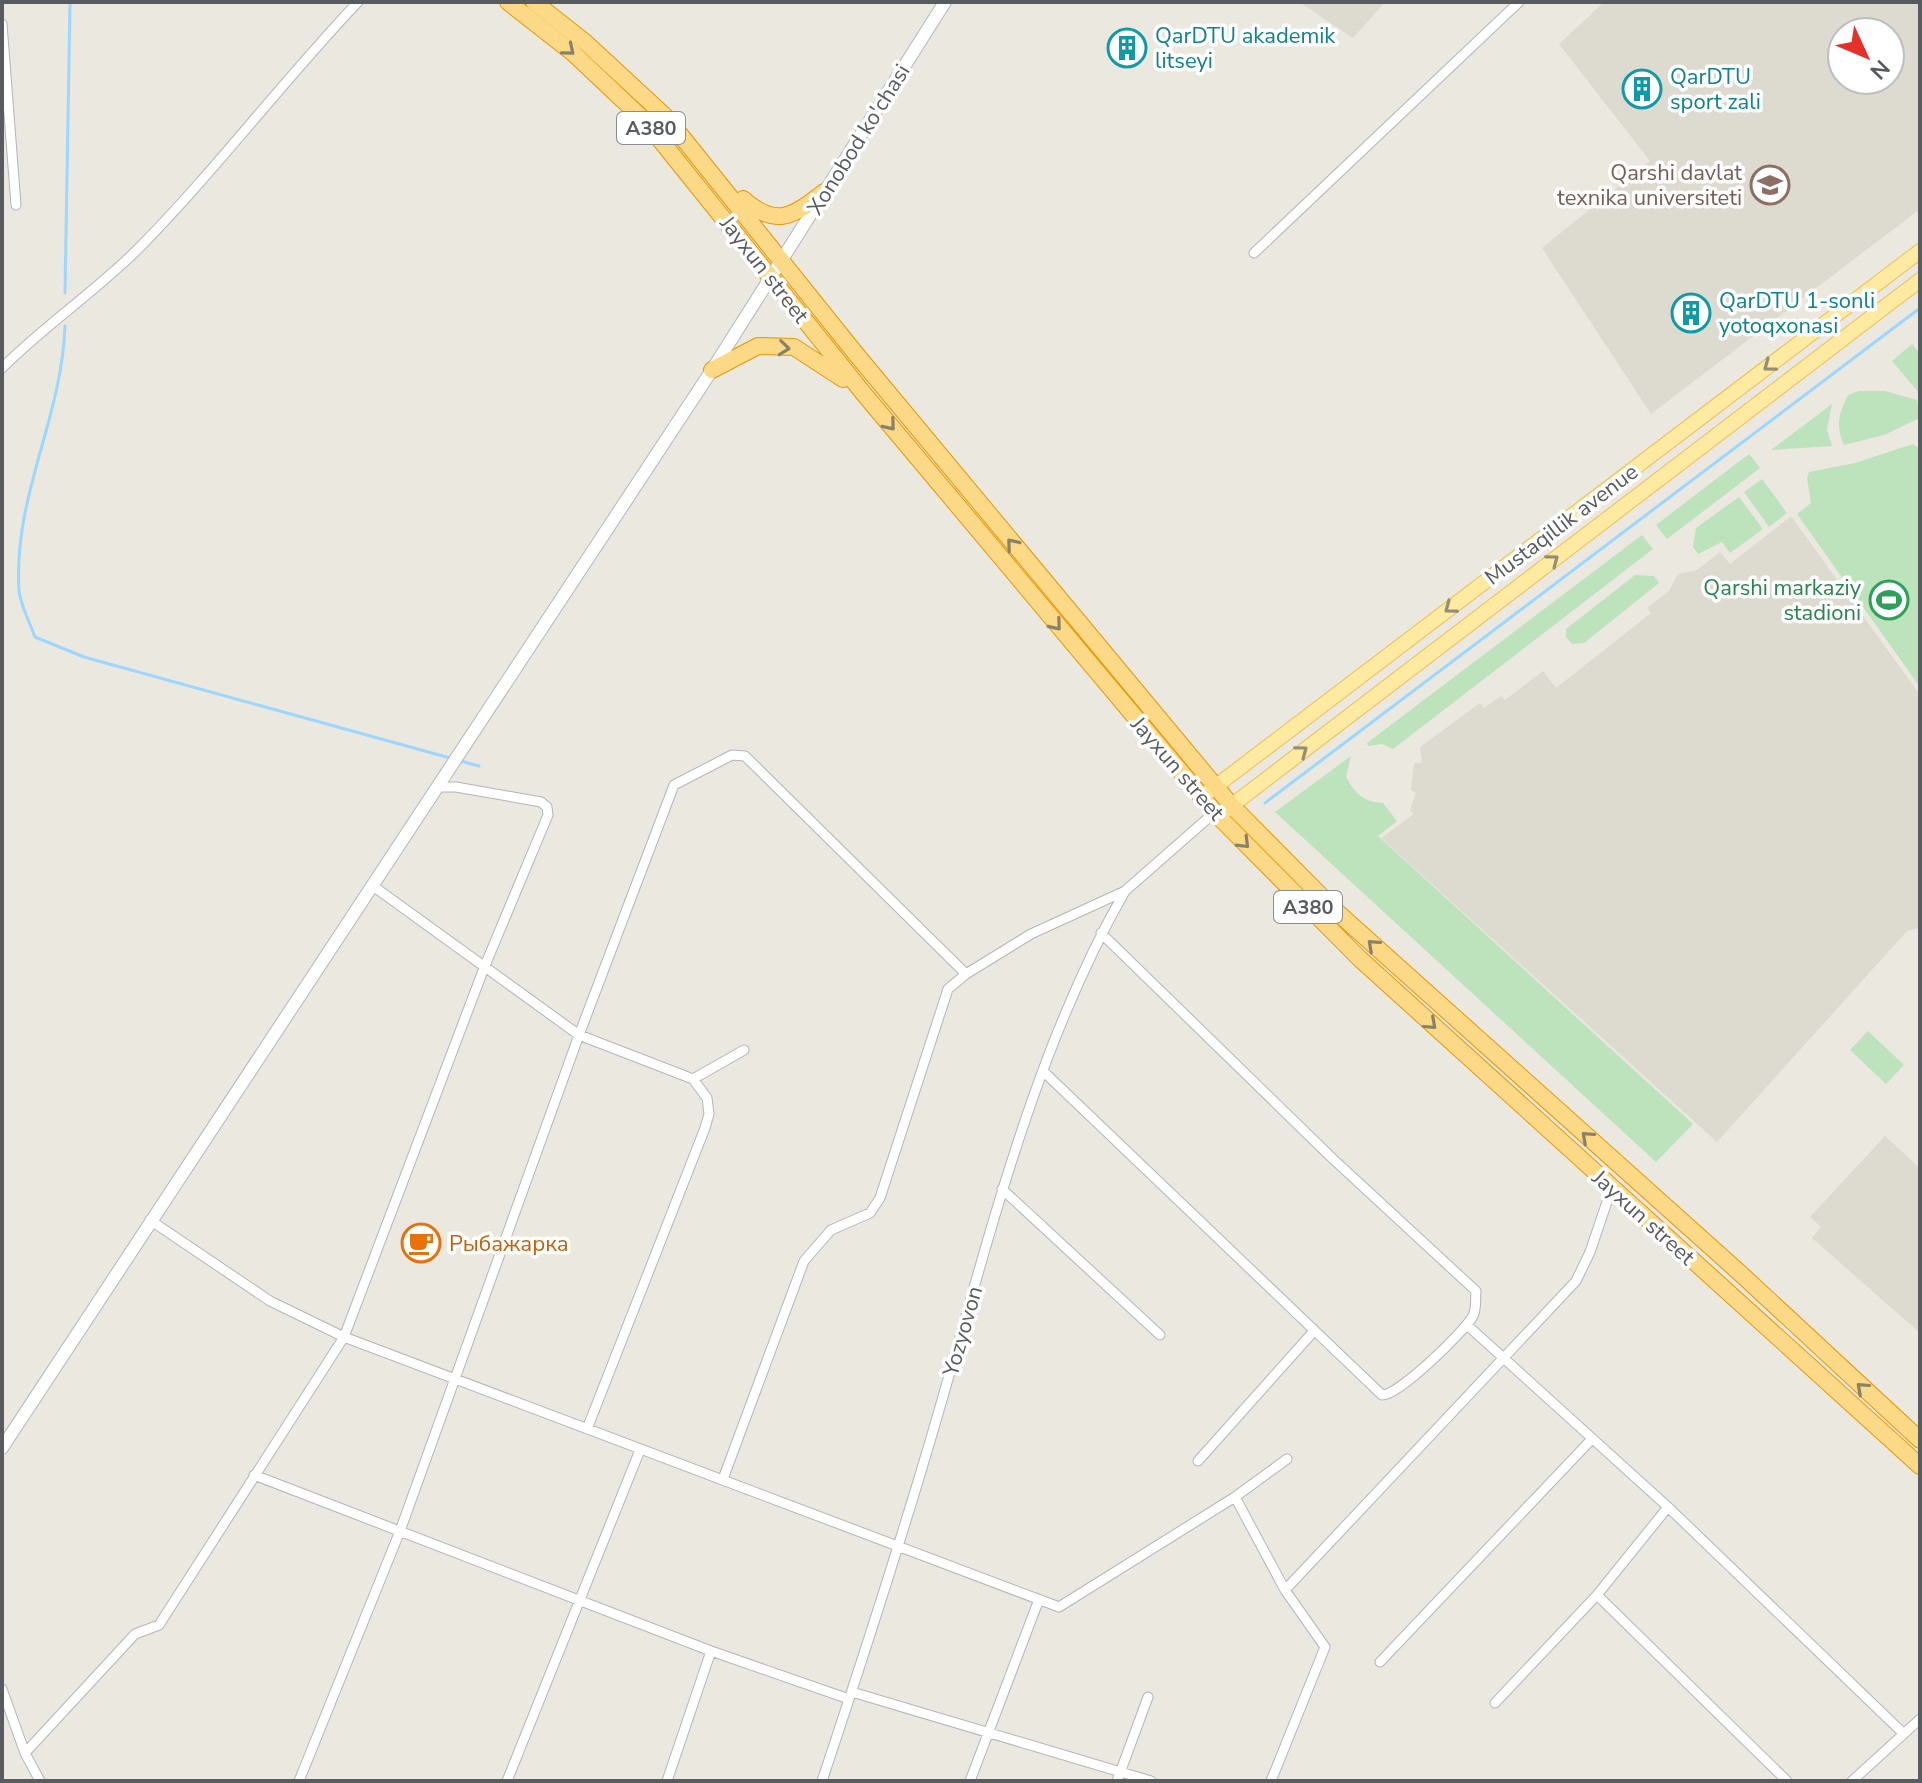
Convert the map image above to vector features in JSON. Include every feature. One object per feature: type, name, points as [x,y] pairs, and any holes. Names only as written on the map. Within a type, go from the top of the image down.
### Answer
[{"type":"highway","name":"Jayxun street","points":[[508,2],[573,53],[645,121],[864,394],[1202,797],[1337,912],[1741,1274],[1920,1440]]},
{"type":"highway","name":"Jayxun street","points":[[534,2],[585,42],[666,117],[936,451],[1216,786],[1221,811],[1359,958],[1920,1466]]},
{"type":"highway","points":[[707,165],[763,214],[781,218],[800,211],[824,192]]},
{"type":"highway","points":[[712,370],[758,346],[794,347],[864,394]]},
{"type":"main road","name":"Xonobod ko'chasi","points":[[2,1448],[712,370],[945,2]]},
{"type":"main road","name":"Mustaqillik avenue","points":[[1202,797],[1920,251]]},
{"type":"main road","name":"Mustaqillik avenue","points":[[1221,811],[1920,280]]},
{"type":"street","points":[[2,368],[43,327],[85,299],[140,246],[358,2]]},
{"type":"street","points":[[1254,253],[1519,2]]},
{"type":"street","points":[[2,24],[16,205]]},
{"type":"street","points":[[299,1781],[400,1531],[579,1035],[674,785],[732,755],[745,756],[966,974]]},
{"type":"street","points":[[25,1753],[135,1634],[159,1625],[344,1337],[484,968],[548,815],[547,807],[470,790],[439,787]]},
{"type":"street","points":[[723,1479],[804,1261],[831,1230],[870,1213],[880,1198],[948,989],[966,974],[1031,934],[1125,891],[1221,811]]},
{"type":"street","points":[[373,886],[579,1035],[693,1079],[707,1098],[709,1114],[705,1128],[587,1429]]},
{"type":"street","name":"Yozyovon","points":[[822,1781],[899,1548],[1002,1189],[1044,1072],[1101,933],[1125,891]]},
{"type":"street","points":[[1044,1072],[1382,1395],[1388,1396],[1467,1325],[1475,1311],[1476,1291],[1332,1158],[1101,933]]},
{"type":"street","points":[[693,1079],[744,1050]]},
{"type":"street","points":[[1285,1590],[1576,1281],[1596,1239],[1612,1187]]},
{"type":"street","points":[[1002,1189],[1160,1335]]},
{"type":"street","points":[[150,1220],[270,1301],[344,1337],[457,1377],[1038,1602],[1059,1607],[1235,1497],[1287,1459]]},
{"type":"street","points":[[1467,1325],[1590,1441],[1668,1507],[1904,1734]]},
{"type":"street","points":[[1198,1461],[1314,1331]]},
{"type":"street","points":[[1380,1662],[1590,1441]]},
{"type":"street","points":[[507,1781],[640,1450]]},
{"type":"street","points":[[254,1475],[711,1651],[850,1696],[987,1733],[1119,1776],[1151,1781]]},
{"type":"street","points":[[1235,1497],[1285,1590],[1325,1647],[1271,1781]]},
{"type":"street","points":[[1495,1703],[1597,1595],[1668,1507]]},
{"type":"street","points":[[1597,1595],[1787,1781]]},
{"type":"street","points":[[970,1781],[1038,1602]]},
{"type":"street","points":[[667,1781],[711,1651]]},
{"type":"street","points":[[2,1689],[25,1753],[40,1781]]},
{"type":"street","points":[[1119,1776],[1148,1697]]},
{"type":"street","points":[[1852,1781],[1920,1719]]},
{"type":"shaded area","points":[[1299,2],[1385,2],[1353,38]]},
{"type":"shaded area","name":"Qarshi davlat texnika universiteti","points":[[1604,2],[1920,2],[1920,209],[1651,414],[1542,248],[1650,161],[1559,44]]},
{"type":"shaded area","points":[[1791,516],[1920,695],[1920,928],[1907,931],[1717,1142],[1381,838],[1414,814],[1410,810],[1416,793],[1411,790],[1414,763],[1422,763],[1420,747],[1480,703],[1484,708],[1501,696],[1505,700],[1543,671],[1556,688],[1651,613],[1647,608],[1669,591],[1678,574],[1697,570],[1720,552],[1730,564]]},
{"type":"shaded area","points":[[1885,1136],[1920,1168],[1920,1333],[1812,1238],[1821,1227],[1810,1217]]},
{"type":"green space","points":[[1912,344],[1920,354],[1920,394],[1892,361]]},
{"type":"green space","points":[[1859,391],[1885,391],[1917,400],[1920,418],[1884,435],[1844,445],[1839,426],[1840,414],[1848,395]]},
{"type":"green space","points":[[1832,404],[1827,430],[1832,446],[1771,450]]},
{"type":"green space","name":"Qarshi markaziy stadioni","points":[[1913,444],[1920,449],[1920,687],[1797,514],[1811,503],[1809,472],[1855,463]]},
{"type":"green space","points":[[1749,454],[1760,468],[1667,539],[1656,525]]},
{"type":"green space","points":[[1762,479],[1787,513],[1769,527],[1744,492]]},
{"type":"green space","points":[[1739,497],[1763,529],[1730,553],[1722,542],[1698,554],[1693,547],[1696,528]]},
{"type":"green space","points":[[1642,535],[1653,549],[1393,749],[1382,744],[1368,746],[1367,743]]},
{"type":"green space","points":[[1635,575],[1654,576],[1659,583],[1584,643],[1572,644],[1566,637],[1566,629]]},
{"type":"green space","points":[[1351,756],[1346,777],[1353,788],[1365,799],[1383,803],[1397,821],[1378,836],[1693,1124],[1656,1162],[1275,812]]},
{"type":"green space","points":[[1868,1031],[1904,1065],[1886,1084],[1850,1050]]},
{"type":"waterway","points":[[65,293],[70,2]]},
{"type":"waterway","points":[[1265,803],[1920,308]]},
{"type":"waterway","points":[[65,326],[56,393],[30,490],[19,556],[20,597],[35,637],[84,657],[450,758]]},
{"type":"waterway","points":[[461,761],[479,766]]},
{"type":"place","name":"QarDTU akademik litseyi","points":[[1127,48]]},
{"type":"place","name":"QarDTU sport zali","points":[[1642,89]]},
{"type":"place","name":"Qarshi davlat texnika universiteti","points":[[1770,185]]},
{"type":"place","name":"QarDTU 1-sonli yotoqxonasi","points":[[1691,313]]},
{"type":"place","name":"Qarshi markaziy stadioni","points":[[1889,600]]},
{"type":"place","name":"Рыбажарка","points":[[421,1243]]}]
